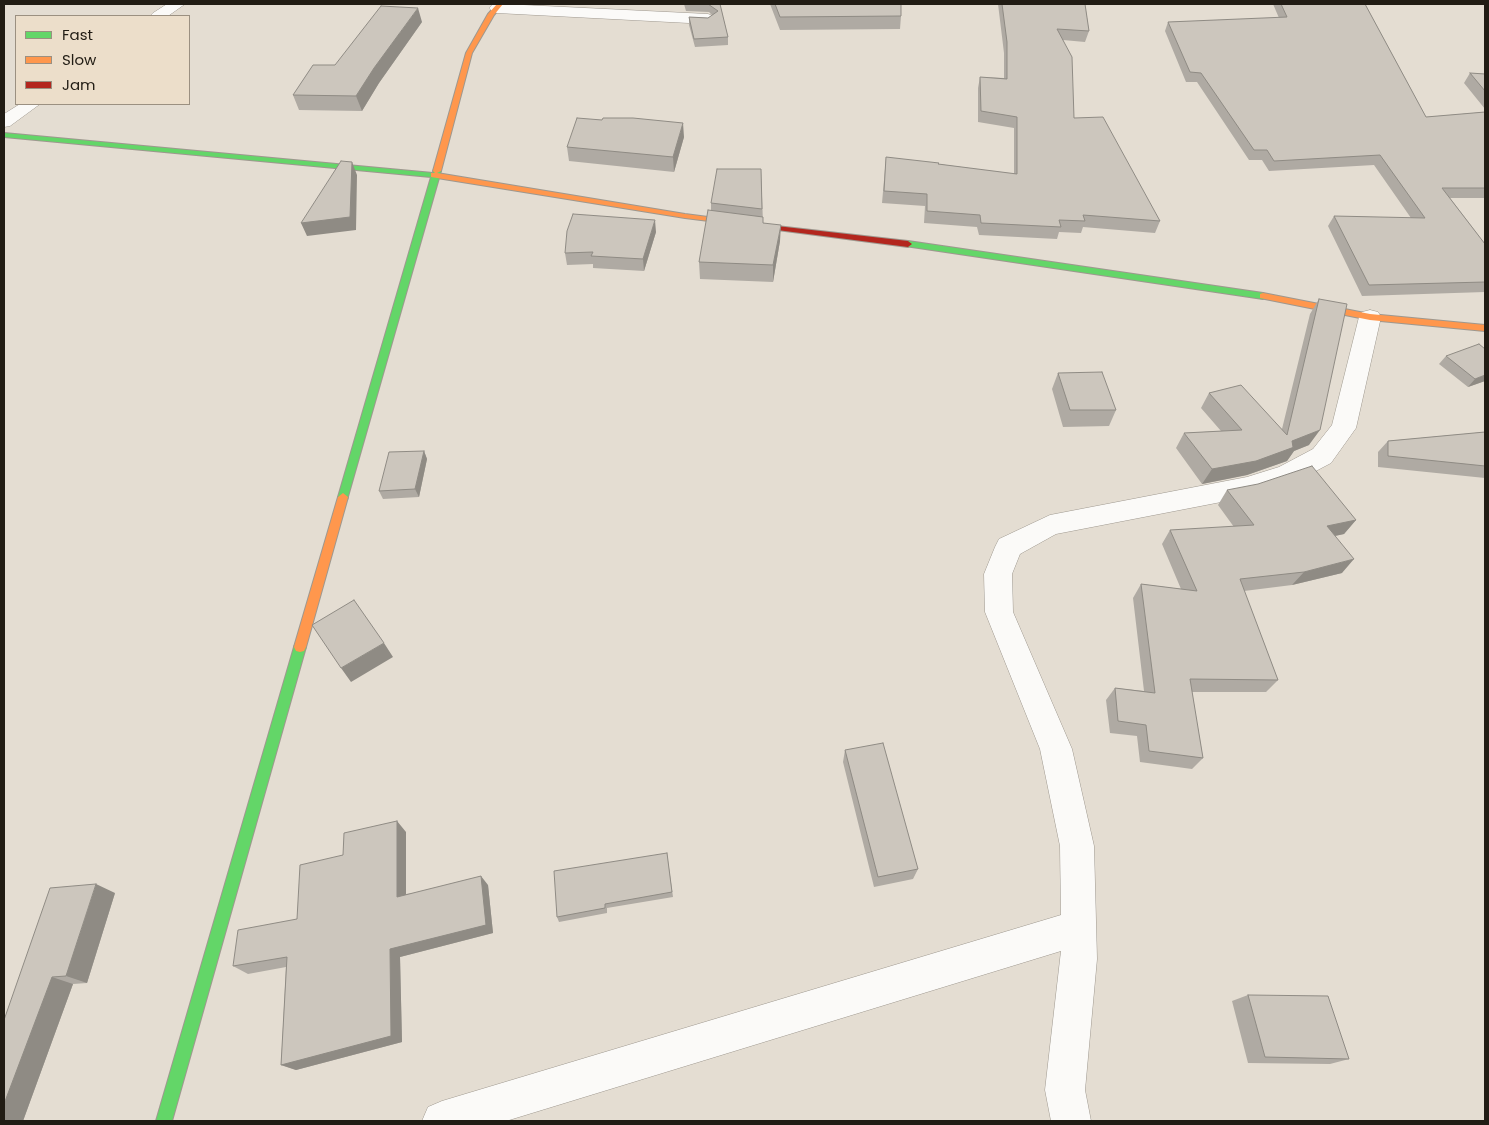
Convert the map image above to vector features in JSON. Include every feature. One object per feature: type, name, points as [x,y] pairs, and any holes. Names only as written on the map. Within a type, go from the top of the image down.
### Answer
[{"type":"street","points":[[160,15],[177,4]]},
{"type":"street","points":[[164,1121],[436,175],[469,52],[499,6],[708,19]]},
{"type":"street","points":[[4,122],[30,105]]},
{"type":"street","points":[[4,135],[436,175],[685,216],[951,250],[1269,297],[1370,317],[1485,328]]},
{"type":"street","points":[[1071,1121],[1064,1090],[1079,959],[1077,846],[1056,749],[999,612],[998,574],[1009,547],[1050,525],[1247,488],[1288,474],[1322,456],[1344,428],[1370,317]]},
{"type":"street","points":[[442,1121],[1078,928]]},
{"type":"building","points":[[708,4],[720,4],[728,37],[694,39],[689,17],[708,18],[718,11]]},
{"type":"building","points":[[775,4],[901,4],[901,16],[780,17]]},
{"type":"building","points":[[1002,4],[1085,4],[1089,31],[1057,29],[1072,57],[1074,118],[1103,117],[1160,221],[1083,215],[1085,221],[1059,220],[1061,227],[981,223],[980,215],[927,211],[927,194],[884,191],[886,157],[1017,174],[1017,117],[981,111],[980,77],[1007,79],[1007,42]]},
{"type":"building","points":[[1281,4],[1365,4],[1426,117],[1485,112],[1485,188],[1442,188],[1485,244],[1485,282],[1369,285],[1334,216],[1425,218],[1380,155],[1274,161],[1267,150],[1254,150],[1201,73],[1190,72],[1168,22],[1287,17]]},
{"type":"building","points":[[381,6],[418,8],[356,96],[293,95],[313,65],[335,65]]},
{"type":"building","points":[[1470,73],[1485,74],[1485,91]]},
{"type":"building","points":[[577,118],[602,120],[603,118],[633,118],[683,123],[673,157],[567,147]]},
{"type":"building","points":[[341,161],[352,162],[350,217],[301,223]]},
{"type":"building","points":[[717,169],[761,169],[762,209],[711,203]]},
{"type":"building","points":[[708,210],[763,217],[763,223],[781,225],[773,265],[699,262]]},
{"type":"building","points":[[573,214],[655,220],[643,259],[591,256],[593,252],[565,253],[567,231]]},
{"type":"building","points":[[1319,299],[1347,304],[1320,430],[1292,441],[1293,447],[1297,446],[1256,461],[1212,469],[1184,433],[1242,430],[1209,393],[1241,385],[1287,435]]},
{"type":"building","points":[[1479,344],[1485,349],[1485,375],[1475,379],[1446,356]]},
{"type":"building","points":[[1102,372],[1116,410],[1070,410],[1058,373]]},
{"type":"building","points":[[1485,432],[1485,466],[1388,456],[1388,441]]},
{"type":"building","points":[[424,451],[415,489],[379,491],[389,452]]},
{"type":"building","points":[[1312,466],[1356,520],[1327,526],[1354,559],[1304,572],[1240,579],[1278,680],[1190,679],[1203,758],[1149,751],[1146,725],[1118,721],[1115,688],[1155,693],[1141,584],[1197,591],[1170,530],[1254,525],[1227,490],[1258,484]]},
{"type":"building","points":[[354,600],[384,643],[341,668],[312,625]]},
{"type":"building","points":[[883,743],[918,869],[878,877],[845,750]]},
{"type":"building","points":[[397,821],[397,897],[481,876],[486,925],[390,949],[391,1036],[281,1065],[287,957],[233,966],[238,930],[297,919],[300,865],[343,855],[344,833]]},
{"type":"building","points":[[667,853],[672,892],[605,904],[605,908],[557,917],[554,871]]},
{"type":"building","points":[[96,884],[66,976],[52,977],[4,1104],[4,1020],[50,888]]},
{"type":"building","points":[[1248,995],[1328,996],[1349,1059],[1265,1057]]},
{"type":"traffic: fast","points":[[4,135],[434,175]]},
{"type":"traffic: fast","points":[[343,497],[437,171]]},
{"type":"traffic: fast","points":[[908,244],[1263,296]]},
{"type":"traffic: fast","points":[[164,1121],[300,647]]},
{"type":"traffic: slow","points":[[437,171],[469,53],[491,14],[500,4]]},
{"type":"traffic: slow","points":[[434,175],[685,216],[762,226]]},
{"type":"traffic: slow","points":[[1263,296],[1370,317],[1485,328]]},
{"type":"traffic: slow","points":[[300,647],[343,497]]},
{"type":"traffic: jam","points":[[762,226],[908,244]]}]
